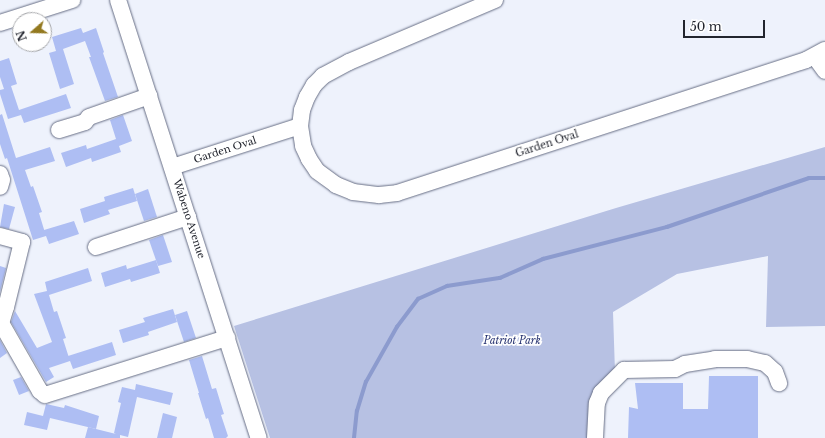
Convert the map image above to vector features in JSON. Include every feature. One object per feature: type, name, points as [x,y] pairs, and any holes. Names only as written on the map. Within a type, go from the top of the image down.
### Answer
[{"type":"street","points":[[0,23],[72,0]]},
{"type":"street","name":"Wabeno Avenue","points":[[118,0],[259,438]]},
{"type":"street","name":"Garden Oval","points":[[495,0],[349,62],[323,76],[314,84],[302,110],[300,126],[303,146],[317,171],[329,181],[344,189],[361,194],[379,195],[404,190],[820,53]]},
{"type":"street","points":[[820,53],[825,71]]},
{"type":"street","points":[[59,130],[85,122],[89,117],[149,96]]},
{"type":"street","name":"Garden Oval","points":[[172,167],[300,126]]},
{"type":"street","points":[[0,174],[2,180],[0,186]]},
{"type":"street","points":[[96,247],[188,217]]},
{"type":"street","points":[[0,236],[22,242],[6,307],[0,323],[40,391],[45,395],[226,338]]},
{"type":"street","points":[[595,438],[597,403],[601,393],[624,370],[675,370],[686,364],[715,359],[746,359],[765,363],[775,372],[779,383]]},
{"type":"green space","name":"Patriot Park","points":[[825,147],[825,326],[766,327],[768,256],[677,274],[613,312],[615,372],[590,398],[589,438],[270,438],[234,326],[616,208]]},
{"type":"building","points":[[81,28],[83,33],[96,28],[118,97],[105,101],[89,57],[91,57],[85,41],[63,49],[74,84],[60,89],[49,53],[56,51],[52,37]]},
{"type":"building","points":[[9,58],[17,84],[11,86],[19,110],[66,94],[71,108],[24,123],[21,115],[8,119],[0,94],[0,90],[4,89],[0,77],[0,61]]},
{"type":"building","points":[[2,114],[16,158],[50,147],[55,161],[25,170],[31,187],[33,186],[42,212],[39,213],[44,230],[74,221],[79,234],[49,244],[46,236],[33,240],[7,158],[5,159],[0,144],[0,115]]},
{"type":"building","points":[[123,115],[132,141],[119,146],[121,152],[92,162],[91,158],[66,167],[61,153],[86,145],[87,149],[116,139],[110,120]]},
{"type":"building","points":[[133,188],[137,201],[108,210],[110,214],[84,223],[80,209],[105,201],[104,197]]},
{"type":"building","points":[[148,189],[157,217],[144,221],[135,194]]},
{"type":"building","points":[[4,204],[15,207],[9,229],[0,227]]},
{"type":"building","points":[[163,235],[172,262],[158,266],[149,240]]},
{"type":"building","points":[[156,260],[160,273],[131,282],[130,279],[105,287],[101,273],[126,265],[127,269]]},
{"type":"building","points":[[0,266],[6,268],[0,292]]},
{"type":"building","points":[[88,268],[92,281],[49,295],[54,312],[57,311],[66,338],[63,339],[68,356],[112,342],[116,355],[73,369],[70,361],[49,368],[54,377],[46,382],[11,322],[15,311],[37,348],[52,342],[34,294],[47,291],[45,282]]},
{"type":"building","points":[[173,309],[177,322],[148,332],[149,335],[123,343],[119,330],[145,322],[143,318]]},
{"type":"building","points":[[187,311],[196,338],[184,342],[175,315]]},
{"type":"building","points":[[0,340],[7,353],[0,358]]},
{"type":"building","points":[[202,356],[212,389],[216,388],[224,414],[221,415],[228,436],[226,438],[214,438],[198,393],[189,360]]},
{"type":"building","points":[[709,376],[758,376],[758,438],[628,438],[629,407],[638,409],[635,383],[683,383],[683,409],[708,409]]},
{"type":"building","points":[[21,377],[29,391],[19,395],[13,380]]},
{"type":"building","points":[[136,384],[173,393],[170,405],[137,397],[128,437],[120,435],[120,438],[85,438],[88,427],[116,434],[114,433],[121,403],[118,402],[122,387],[135,390]]},
{"type":"building","points":[[46,404],[64,408],[65,405],[99,416],[96,429],[50,418],[47,430],[24,425],[27,412],[43,416]]},
{"type":"building","points":[[163,413],[177,417],[172,438],[157,438]]},
{"type":"waterway","points":[[354,438],[357,411],[366,382],[397,327],[418,299],[447,286],[500,278],[543,259],[667,227],[809,178],[825,178]]}]
